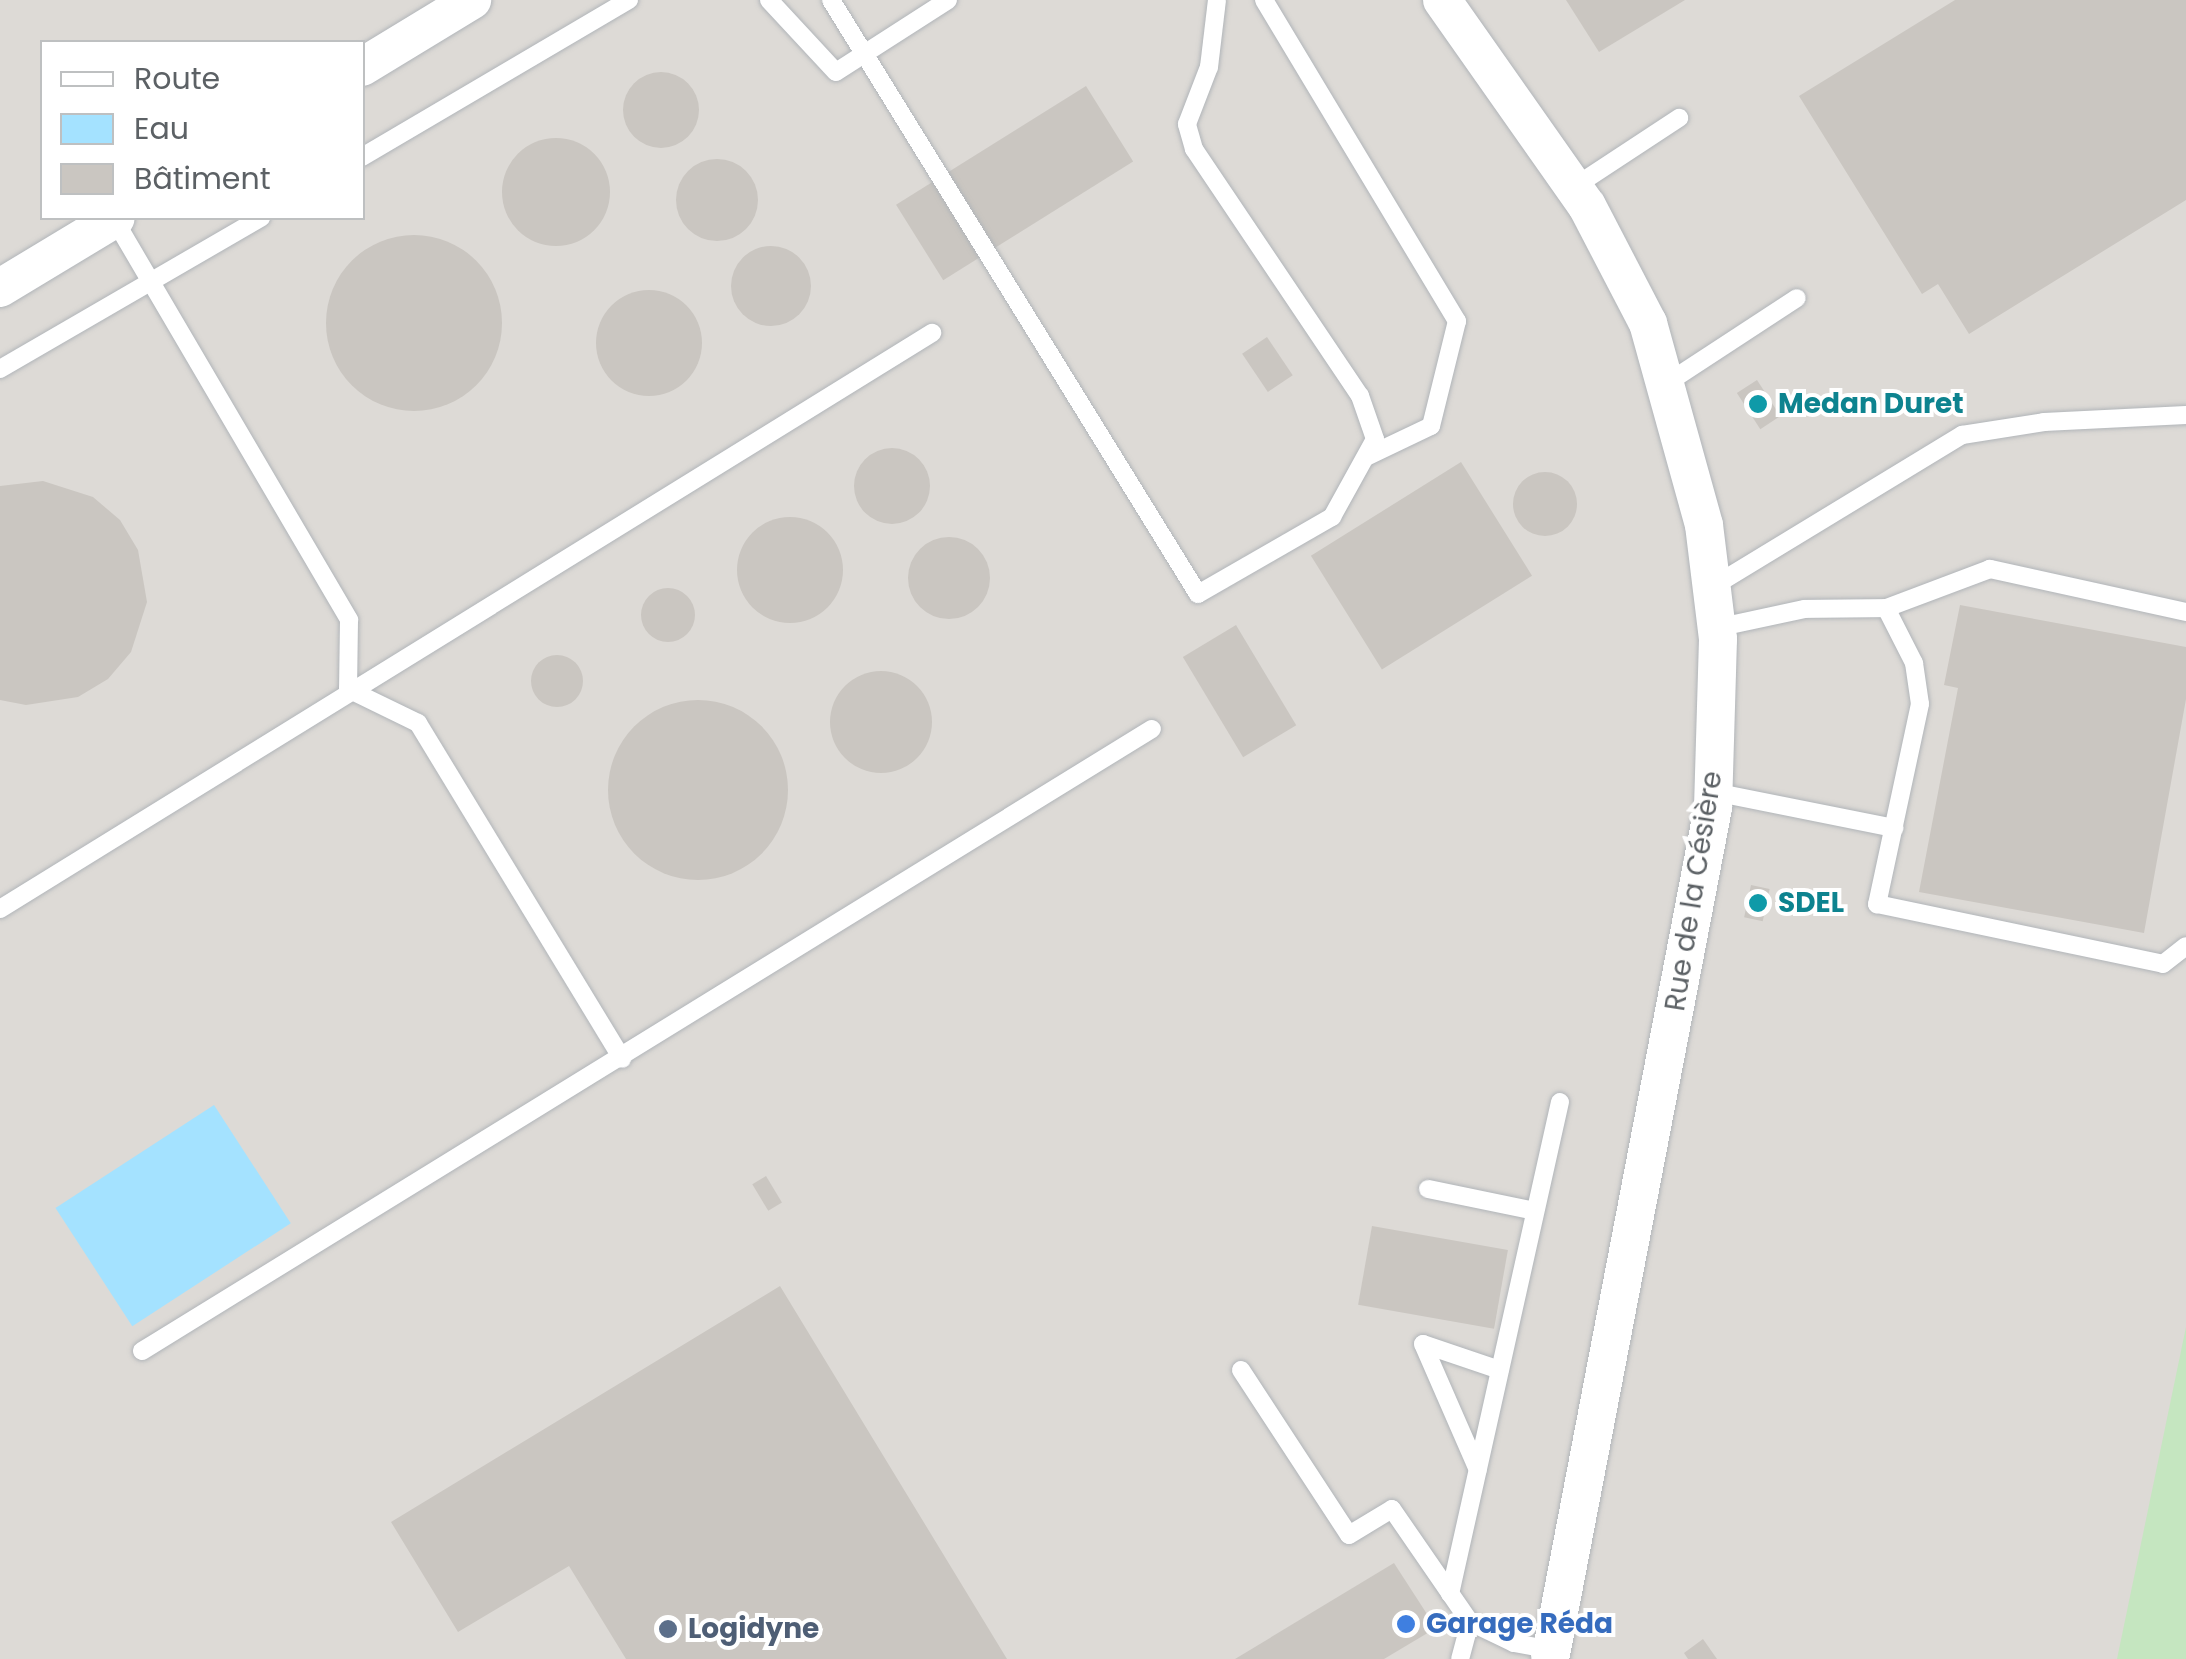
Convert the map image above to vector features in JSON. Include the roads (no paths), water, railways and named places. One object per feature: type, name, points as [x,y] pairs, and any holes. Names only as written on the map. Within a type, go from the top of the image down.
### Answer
[{"type":"street","points":[[365,65],[472,0]]},
{"type":"street","name":"Rue de la Césière","points":[[1442,0],[1574,187],[1648,323],[1704,525],[1716,628],[1714,792],[1551,1655]]},
{"type":"street","points":[[0,288],[112,220]]},
{"type":"lane","points":[[365,156],[629,0]]},
{"type":"lane","points":[[768,0],[836,72],[948,0]]},
{"type":"lane","points":[[830,0],[1198,594],[1332,517],[1374,439],[1360,396],[1194,149],[1187,124],[1208,67],[1217,0]]},
{"type":"lane","points":[[1264,0],[1458,322],[1430,426],[1368,456]]},
{"type":"lane","points":[[1574,187],[1679,118]]},
{"type":"lane","points":[[116,220],[349,620],[348,689]]},
{"type":"lane","points":[[0,369],[258,220]]},
{"type":"lane","points":[[1667,383],[1797,298]]},
{"type":"lane","points":[[0,909],[348,689],[932,334]]},
{"type":"lane","points":[[1712,586],[1962,435],[2044,422],[2186,414]]},
{"type":"lane","points":[[1716,628],[1805,609],[1886,608],[1990,569],[2186,612]]},
{"type":"lane","points":[[1886,608],[1914,663],[1920,704],[1878,904],[2163,964],[2186,946]]},
{"type":"lane","points":[[348,689],[418,722],[622,1059]]},
{"type":"lane","points":[[142,1351],[622,1059],[1152,728]]},
{"type":"lane","points":[[1714,792],[1894,828]]},
{"type":"lane","points":[[1450,1594],[1560,1102]]},
{"type":"lane","points":[[1428,1189],[1535,1211]]},
{"type":"lane","points":[[1478,1470],[1423,1344],[1500,1370]]},
{"type":"lane","points":[[1240,1370],[1350,1534],[1392,1510],[1470,1622],[1514,1644],[1551,1655]]},
{"type":"lane","points":[[1460,1659],[1470,1622]]},
{"type":"water","points":[[214,1105],[291,1223],[132,1326],[55,1208]]},
{"type":"place","name":"Medan Duret","points":[[1758,404]]},
{"type":"place","name":"SDEL","points":[[1758,903]]},
{"type":"place","name":"Garage Réda","points":[[1406,1624]]},
{"type":"place","name":"Logidyne","points":[[668,1629]]}]
